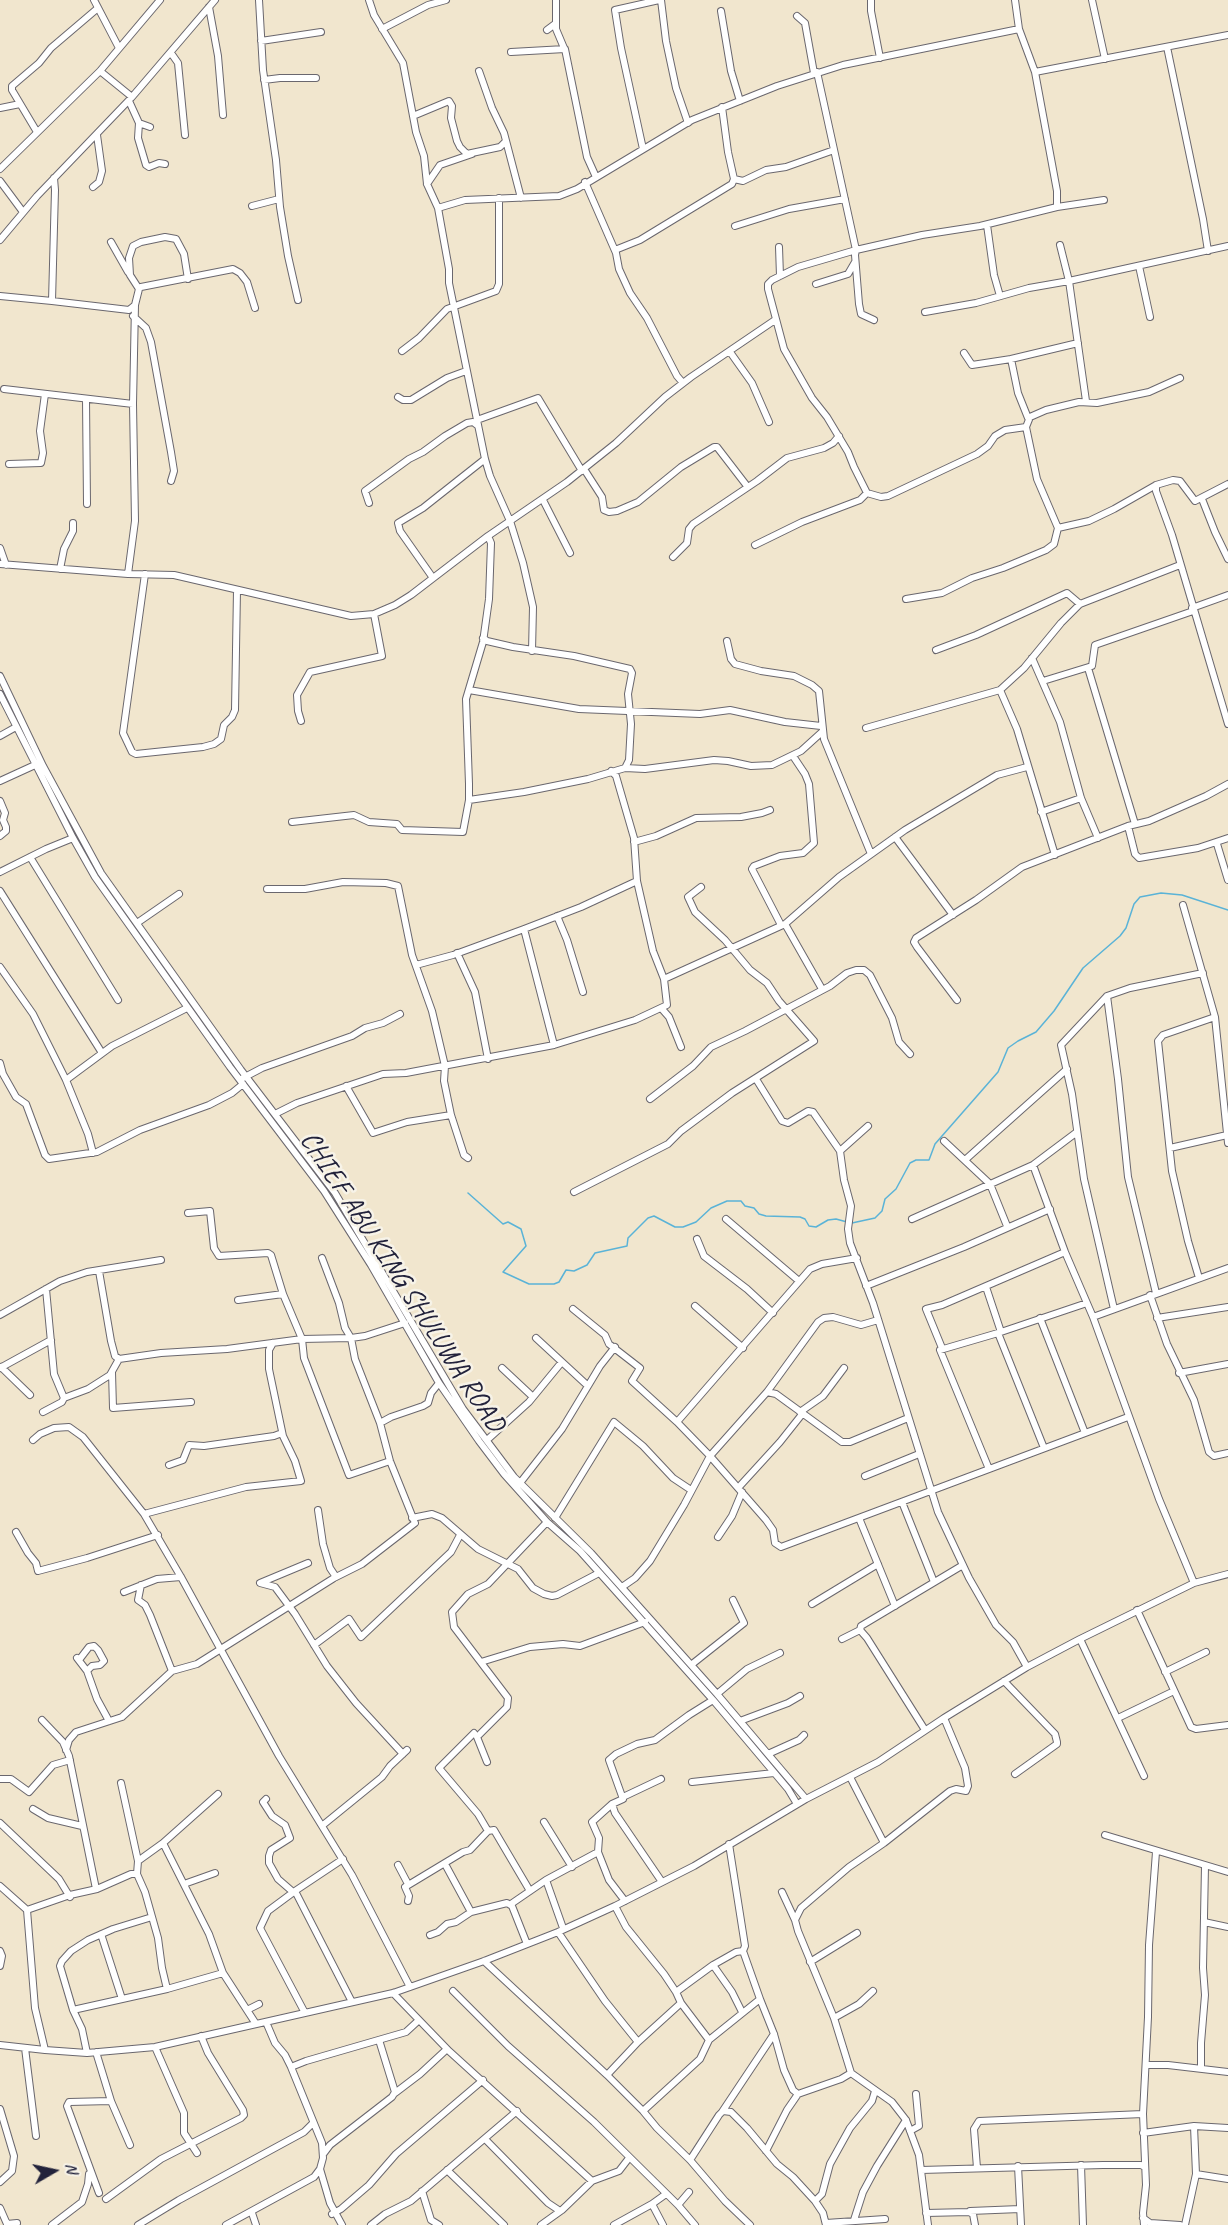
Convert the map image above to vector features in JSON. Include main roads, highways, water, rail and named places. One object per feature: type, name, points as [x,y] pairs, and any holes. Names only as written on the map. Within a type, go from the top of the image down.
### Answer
[{"type":"waterway","points":[[852,1223],[875,1218],[882,1211],[885,1199],[896,1189],[910,1163],[916,1160],[929,1160],[935,1144],[998,1072],[1008,1048],[1036,1032],[1054,1011],[1083,968],[1120,936],[1126,928],[1134,904],[1140,897],[1161,893],[1182,895],[1228,910]]},
{"type":"waterway","points":[[468,1193],[503,1224],[508,1222],[521,1229],[526,1246],[503,1272],[529,1284],[554,1284],[559,1282],[566,1270],[574,1271],[587,1265],[595,1253],[627,1246],[628,1238],[648,1218],[654,1216],[675,1227],[683,1227],[696,1222],[711,1208],[727,1201],[741,1201],[745,1206],[754,1208],[759,1214],[766,1216],[800,1217],[805,1219],[809,1226],[816,1227],[828,1220],[836,1219],[847,1222]]}]
